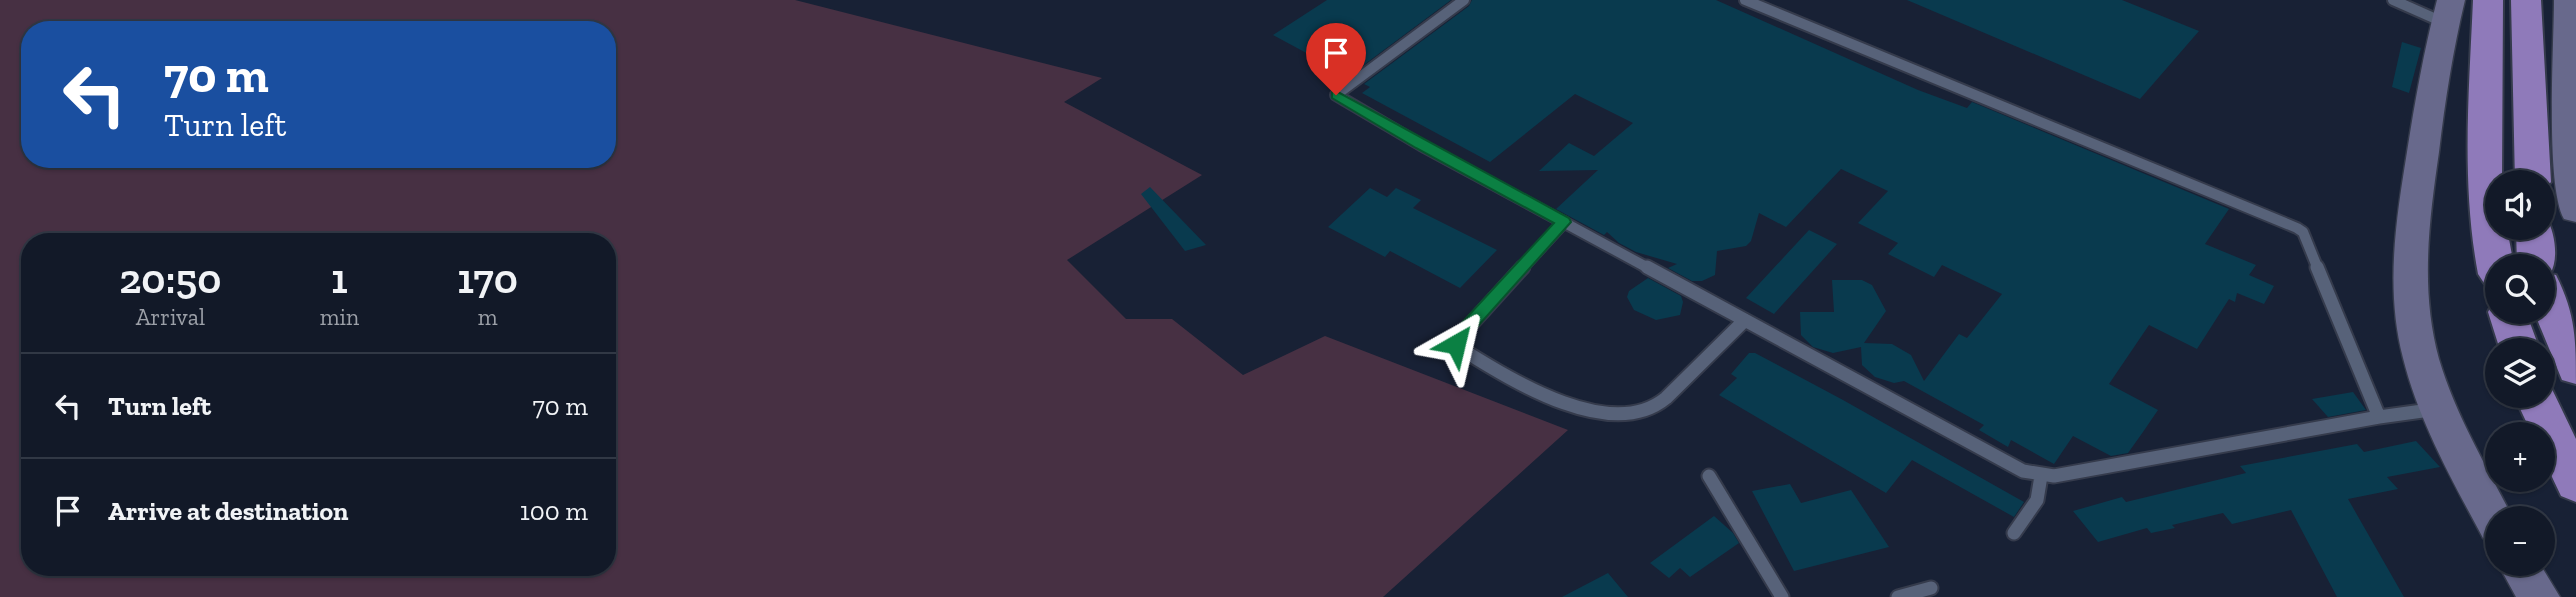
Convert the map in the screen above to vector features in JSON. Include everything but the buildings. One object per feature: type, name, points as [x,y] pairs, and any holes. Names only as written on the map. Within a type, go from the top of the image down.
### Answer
[{"type":"highway","points":[[2488,0],[2483,172],[2492,254]]},
{"type":"highway","points":[[2526,0],[2533,170]]},
{"type":"highway","points":[[2555,316],[2576,369]]},
{"type":"highway","points":[[2541,408],[2576,484]]},
{"type":"street","points":[[2568,0],[2570,156],[2576,211]]},
{"type":"street","points":[[2448,12],[2430,103],[2409,267],[2415,331],[2437,409],[2487,506]]},
{"type":"street","points":[[2526,576],[2539,597]]},
{"type":"lane","points":[[1464,0],[1336,95],[1421,145],[2022,471],[2054,476],[2379,417],[2437,409]]},
{"type":"lane","points":[[1745,0],[2297,228],[2303,232],[2379,417]]},
{"type":"lane","points":[[2393,0],[2448,12]]},
{"type":"lane","points":[[1564,222],[1462,333],[1455,342],[1458,347],[1548,394],[1605,413],[1626,414],[1643,411],[1661,400],[1745,320]]},
{"type":"lane","points":[[1709,476],[1782,597]]},
{"type":"lane","points":[[2014,533],[2026,520],[2040,495],[2041,476]]},
{"type":"lane","points":[[1898,597],[1931,588]]},
{"type":"shaded area","points":[[0,0],[795,0],[1102,78],[1064,102],[1202,175],[1067,260],[1126,319],[1172,319],[1243,375],[1325,336],[1568,430],[1383,597],[0,597]]},
{"type":"route","points":[[1336,95],[1421,145],[1564,222],[1462,333],[1456,344]]}]
